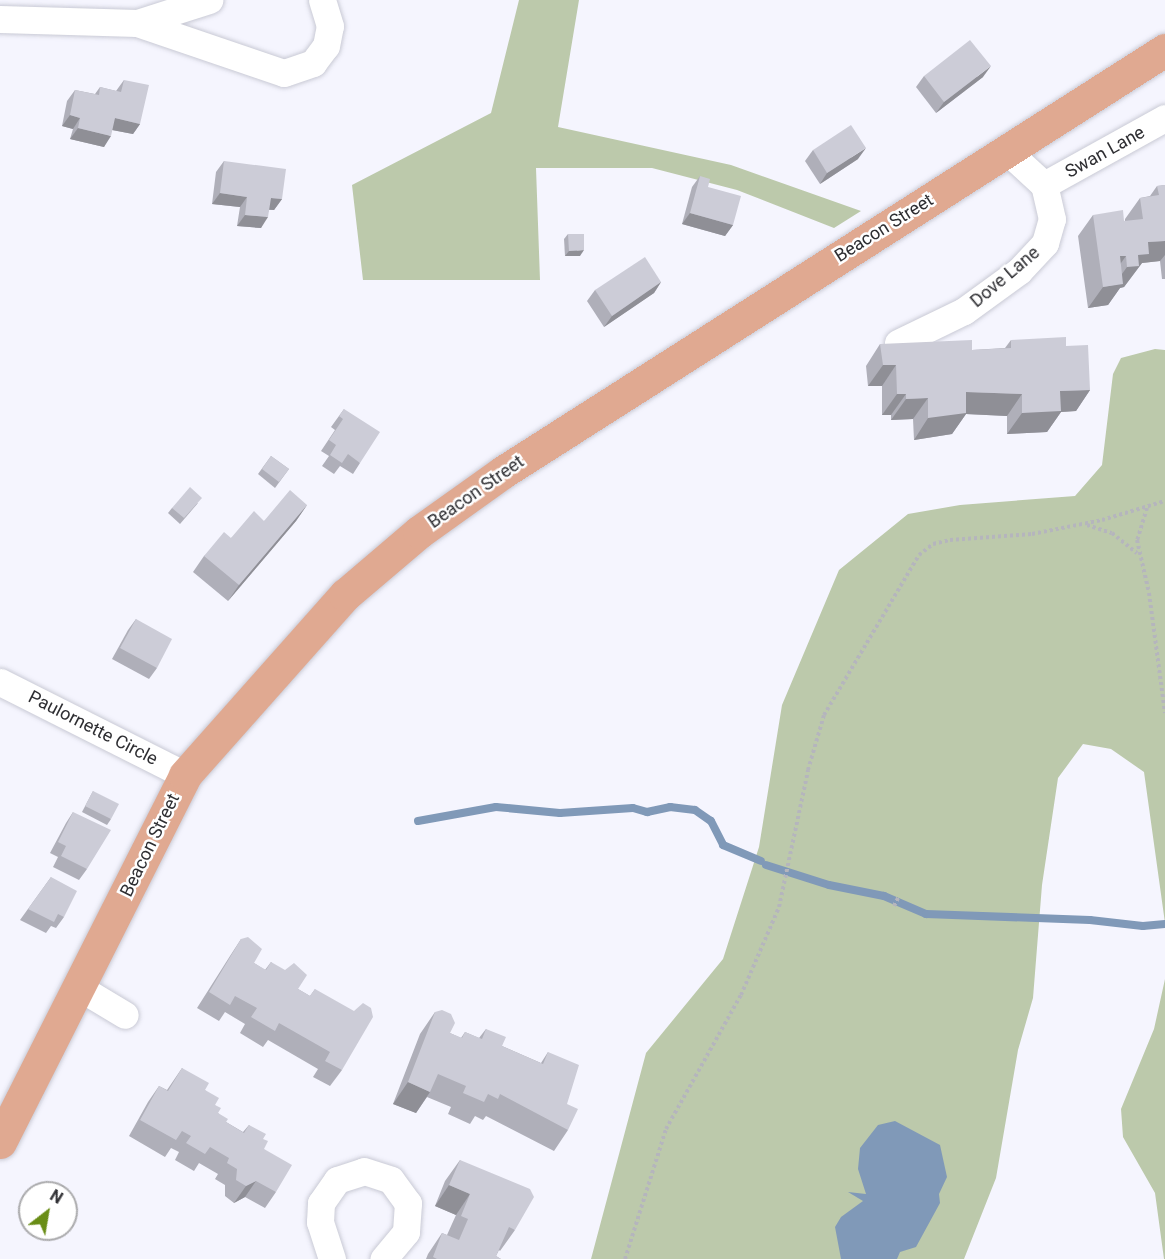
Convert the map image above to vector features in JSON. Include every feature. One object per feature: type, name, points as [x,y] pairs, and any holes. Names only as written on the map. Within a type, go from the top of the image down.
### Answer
[{"type":"main road","name":"Beacon Street","points":[[0,1142],[80,988],[185,775],[345,595],[419,532],[513,466],[1165,50]]},
{"type":"street","points":[[137,23],[209,0]]},
{"type":"street","points":[[0,19],[137,23],[284,73],[313,63],[326,46],[330,26],[322,0]]},
{"type":"street","name":"Swan Lane","points":[[1044,185],[1165,118]]},
{"type":"street","points":[[1007,151],[1044,185]]},
{"type":"street","name":"Dove Lane","points":[[898,343],[964,311],[1019,271],[1045,243],[1052,219],[1044,185]]},
{"type":"street","name":"Paulornette Circle","points":[[0,682],[185,775]]},
{"type":"street","points":[[80,988],[125,1015]]},
{"type":"street","points":[[332,1259],[320,1222],[321,1203],[337,1180],[364,1170],[392,1180],[408,1203],[406,1232],[383,1259]]},
{"type":"path","points":[[625,1259],[666,1128],[763,950],[791,862],[808,770],[824,715],[919,555],[933,544],[950,540],[1032,534],[1083,524],[1165,501]]},
{"type":"path","points":[[1148,507],[1137,533],[1138,554],[1149,593],[1165,713]]},
{"type":"path","points":[[1083,524],[1112,533],[1138,554]]},
{"type":"path","points":[[894,906],[899,896]]},
{"type":"green space","points":[[519,0],[579,0],[558,127],[731,165],[861,211],[834,228],[737,190],[652,168],[536,168],[540,280],[363,280],[352,185],[491,113]]},
{"type":"green space","points":[[1155,349],[1165,350],[1165,923],[1144,772],[1111,749],[1083,744],[1058,778],[1042,885],[1033,998],[1018,1050],[996,1178],[964,1259],[591,1259],[646,1053],[723,959],[759,847],[782,705],[839,570],[908,514],[960,505],[1075,496],[1102,465],[1113,374],[1121,358]]},
{"type":"green space","points":[[1165,979],[1164,1259],[1155,1193],[1123,1137],[1121,1109],[1154,1029]]},
{"type":"water","points":[[895,1121],[940,1145],[947,1177],[939,1194],[940,1203],[916,1247],[900,1252],[897,1259],[841,1259],[835,1227],[841,1217],[863,1201],[848,1192],[866,1194],[858,1169],[860,1148],[878,1125]]},
{"type":"building","points":[[970,40],[991,66],[944,102],[924,76]]},
{"type":"building","points":[[124,80],[149,85],[140,124],[115,118],[111,136],[78,128],[80,118],[70,115],[75,90],[99,95],[100,87],[121,92]]},
{"type":"building","points":[[851,125],[866,148],[827,173],[813,150]]},
{"type":"building","points":[[224,161],[286,169],[282,199],[271,198],[268,217],[245,215],[247,197],[220,193]]},
{"type":"building","points":[[700,176],[710,179],[708,187],[741,196],[733,225],[690,213]]},
{"type":"building","points":[[1165,185],[1165,241],[1148,242],[1149,254],[1138,255],[1139,266],[1127,267],[1126,256],[1120,256],[1123,284],[1103,287],[1093,215],[1123,210],[1124,221],[1143,219],[1140,198],[1159,195],[1157,186]]},
{"type":"building","points":[[568,234],[584,234],[584,250],[569,251]]},
{"type":"building","points":[[645,257],[661,282],[612,316],[595,290]]},
{"type":"building","points":[[1066,337],[1066,346],[1088,345],[1090,390],[1060,391],[1061,411],[1022,413],[1022,394],[966,392],[966,413],[928,418],[928,398],[906,399],[906,394],[897,394],[896,365],[883,365],[880,344],[972,340],[972,350],[1011,348],[1011,340]]},
{"type":"building","points":[[344,409],[380,432],[360,463],[348,454],[342,463],[330,455],[336,445],[329,440],[343,419],[339,416]]},
{"type":"building","points":[[271,456],[289,469],[279,482],[262,469]]},
{"type":"building","points":[[190,487],[202,498],[184,518],[172,508]]},
{"type":"building","points":[[290,490],[307,505],[239,585],[204,556],[224,532],[231,538],[254,511],[264,521]]},
{"type":"building","points":[[136,619],[172,639],[157,668],[120,648]]},
{"type":"building","points":[[93,791],[119,804],[111,819],[85,806]]},
{"type":"building","points":[[73,812],[111,830],[87,869],[61,856],[66,846],[58,842]]},
{"type":"building","points":[[51,877],[77,891],[64,917],[58,914],[54,922],[28,909]]},
{"type":"building","points":[[248,937],[262,949],[254,963],[266,970],[271,962],[285,970],[294,963],[307,975],[298,989],[310,996],[315,989],[354,1011],[363,1003],[371,1008],[373,1017],[342,1070],[325,1061],[330,1052],[279,1023],[275,1031],[251,1017],[257,1008],[235,996],[230,1005],[209,992],[241,939]]},
{"type":"building","points":[[442,1010],[451,1014],[455,1023],[450,1033],[462,1038],[465,1032],[482,1039],[486,1029],[506,1037],[502,1046],[543,1064],[548,1052],[579,1065],[567,1104],[578,1109],[568,1130],[500,1094],[498,1099],[488,1094],[484,1102],[463,1093],[466,1086],[438,1074],[430,1092],[408,1082],[435,1012]]},
{"type":"building","points":[[182,1068],[209,1083],[205,1090],[219,1098],[215,1105],[221,1108],[218,1113],[228,1119],[226,1122],[244,1133],[249,1125],[266,1134],[263,1139],[268,1141],[264,1149],[292,1165],[276,1192],[256,1181],[246,1186],[236,1180],[237,1169],[227,1163],[229,1158],[210,1147],[205,1154],[186,1143],[191,1136],[182,1131],[176,1140],[140,1120],[159,1086],[168,1091]]},
{"type":"building","points":[[460,1160],[530,1189],[534,1197],[515,1230],[509,1227],[496,1256],[501,1259],[437,1259],[433,1257],[442,1233],[459,1240],[468,1219],[461,1216],[470,1194],[449,1185]]},
{"type":"waterway","points":[[418,821],[496,807],[560,813],[633,808],[647,812],[670,807],[695,810],[711,821],[723,845],[761,861]]},
{"type":"waterway","points":[[766,865],[829,885],[884,896],[926,914],[1090,920],[1143,926],[1165,924]]}]
